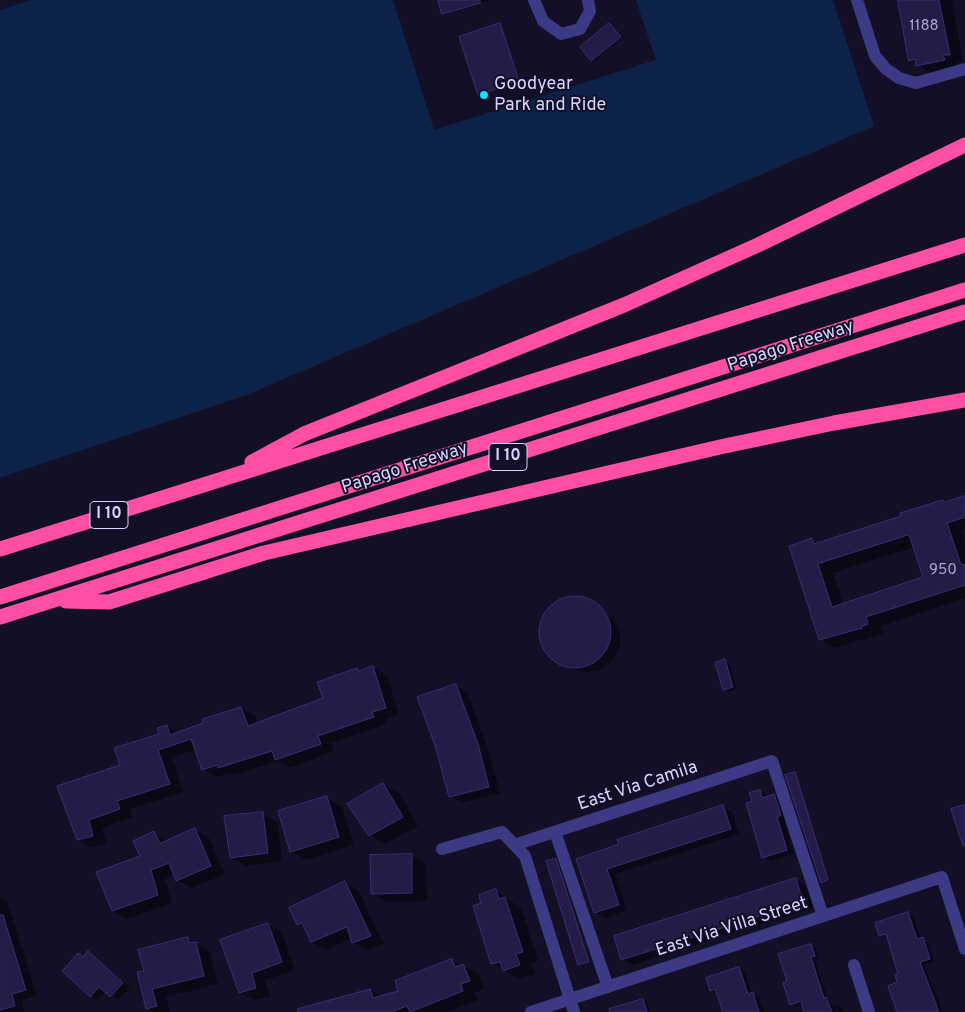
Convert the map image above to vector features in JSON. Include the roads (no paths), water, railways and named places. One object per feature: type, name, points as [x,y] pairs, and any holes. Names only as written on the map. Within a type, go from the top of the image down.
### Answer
[{"type":"highway","points":[[218,480],[304,434],[624,305],[749,249],[965,145]]},
{"type":"highway","name":"I 10","points":[[0,549],[965,245]]},
{"type":"highway","points":[[0,597],[965,290]]},
{"type":"highway","name":"Papago Freeway","points":[[0,617],[965,312]]},
{"type":"highway","points":[[52,601],[109,602],[264,553],[720,447],[834,423],[965,400]]},
{"type":"street","points":[[534,0],[543,21],[561,34],[580,29],[590,11],[588,0]]},
{"type":"street","points":[[857,0],[875,56],[886,69],[899,78],[916,83],[965,69]]},
{"type":"street","name":"East Via Camila","points":[[514,845],[772,761],[823,916]]},
{"type":"street","points":[[442,848],[502,832],[524,856],[574,1012]]},
{"type":"street","points":[[555,832],[608,987]]},
{"type":"street","name":"East Via Villa Street","points":[[531,1012],[942,876],[965,950]]},
{"type":"street","points":[[854,965],[869,1012]]},
{"type":"water","points":[[30,0],[393,0],[434,130],[656,60],[636,0],[833,0],[874,126],[246,395],[0,478],[0,10]]},
{"type":"place","name":"Goodyear Park and Ride","points":[[484,95]]}]
